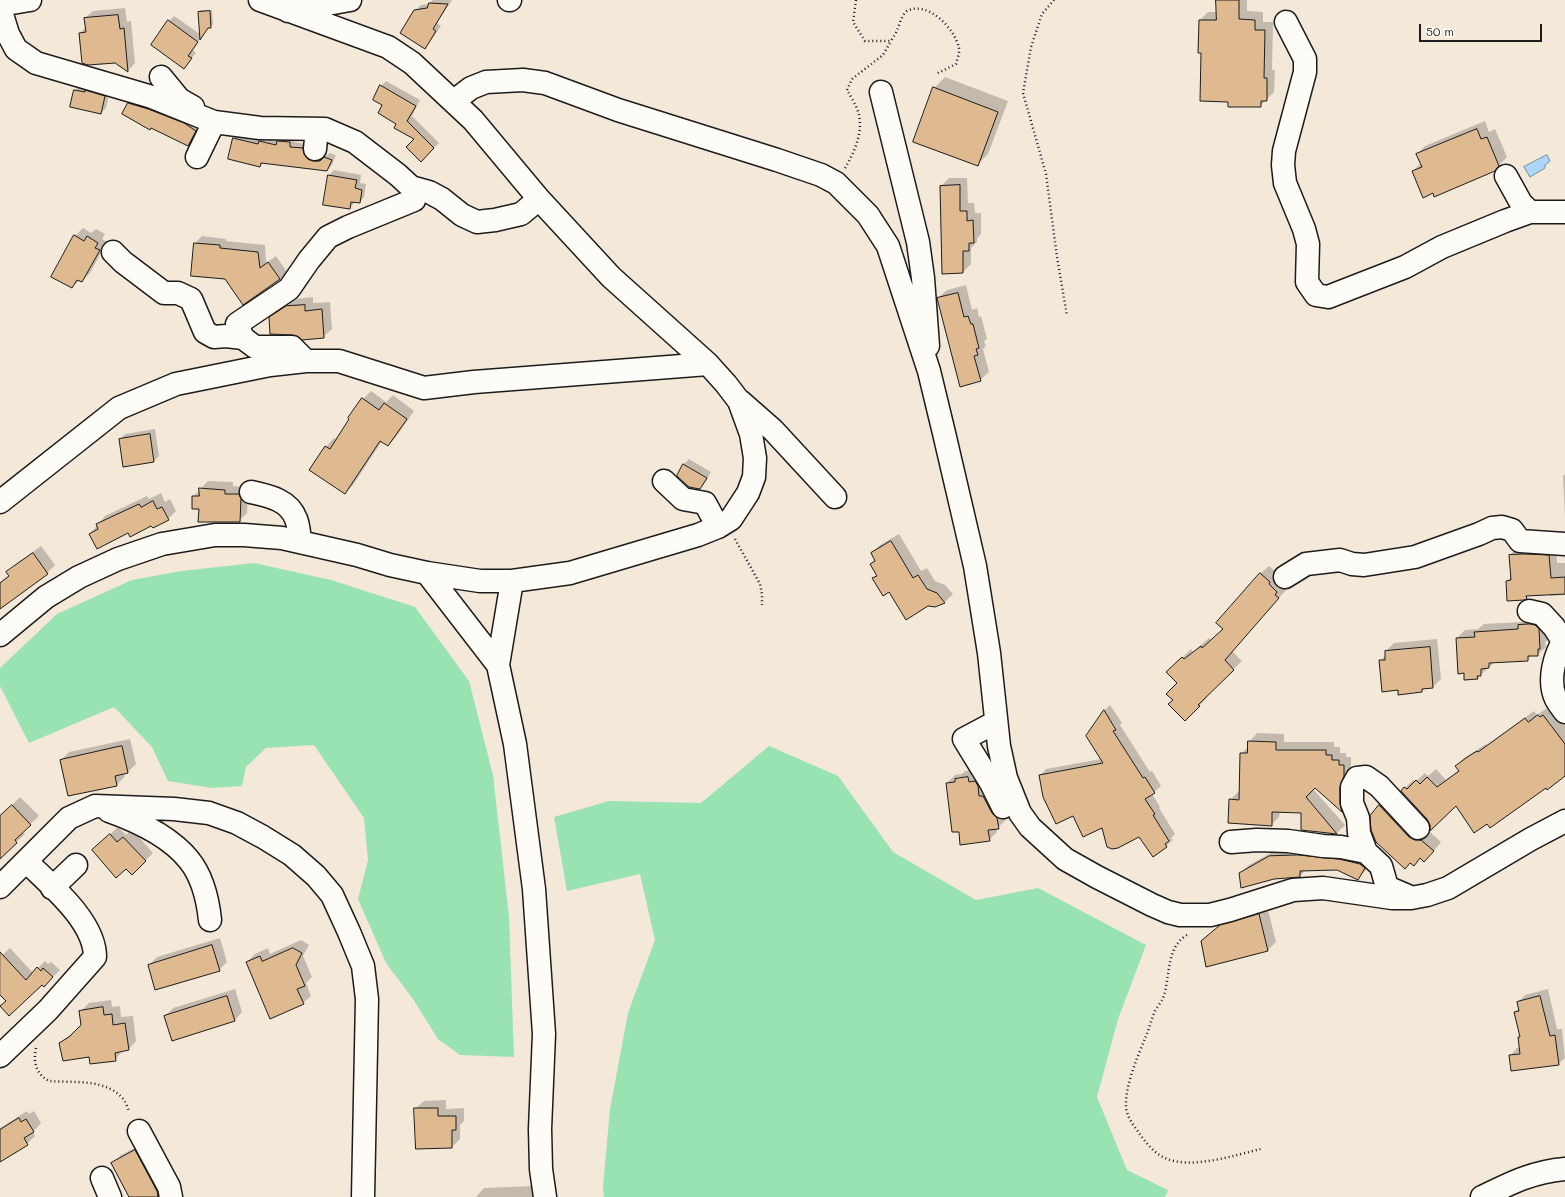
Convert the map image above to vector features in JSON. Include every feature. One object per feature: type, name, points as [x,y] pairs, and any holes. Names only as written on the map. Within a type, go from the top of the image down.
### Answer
[{"type":"street","points":[[0,5],[30,0]]},
{"type":"street","points":[[260,0],[388,47],[412,63],[473,120],[539,199],[611,277],[708,364],[739,401],[773,430],[835,497]]},
{"type":"street","points":[[287,11],[350,0]]},
{"type":"street","points":[[0,8],[8,34],[16,49],[36,63],[152,97],[218,123],[260,128],[316,139],[325,129],[356,142],[411,187],[414,193],[414,200],[401,207],[348,227],[328,237],[309,260],[289,289],[237,324],[243,338],[255,347],[292,347],[306,361]]},
{"type":"street","points":[[1286,22],[1305,59],[1305,72],[1284,151],[1284,171],[1286,183],[1304,229],[1308,244],[1307,282],[1316,295],[1328,297],[1405,267],[1442,247],[1471,234],[1530,212],[1565,212]]},
{"type":"street","points":[[161,77],[179,99],[218,123]]},
{"type":"street","points":[[454,101],[471,88],[486,82],[523,80],[545,83],[618,110],[821,175],[836,183],[868,215],[888,246],[929,371],[975,566],[989,653],[998,746],[1006,778],[1020,813],[1030,827],[1065,859],[1152,906],[1168,912],[1180,914],[1210,915],[1293,890],[1324,888],[1392,898],[1411,898],[1427,895],[1448,888],[1530,839],[1565,821]]},
{"type":"street","points":[[881,92],[918,242],[927,323],[929,371]]},
{"type":"street","points":[[198,157],[218,123]]},
{"type":"street","points":[[1506,176],[1521,203],[1530,212]]},
{"type":"street","points":[[411,187],[428,192],[442,199],[462,215],[477,222],[495,220],[521,214],[539,199]]},
{"type":"street","points":[[113,252],[123,262],[164,293],[178,293],[191,299],[205,332],[214,337],[226,336],[243,338]]},
{"type":"street","points":[[0,502],[119,408],[176,384],[270,366],[306,361],[339,361],[424,388],[474,382],[708,364]]},
{"type":"street","points":[[0,635],[46,597],[78,578],[118,558],[162,544],[214,535],[244,534],[300,541],[357,554],[390,565],[427,573],[480,581],[512,581],[570,573],[658,548],[698,535],[724,523],[748,493],[754,477],[755,458],[751,434],[739,401]]},
{"type":"street","points":[[664,481],[683,499],[705,503],[724,523]]},
{"type":"street","points":[[251,492],[273,496],[290,508],[296,520],[300,541]]},
{"type":"street","points":[[1285,577],[1306,564],[1340,560],[1352,564],[1364,565],[1415,557],[1492,528],[1502,527],[1512,530],[1520,541],[1565,544]]},
{"type":"street","points":[[427,573],[498,665]]},
{"type":"street","points":[[512,581],[498,665],[515,744],[534,889],[544,1034],[540,1169],[545,1197]]},
{"type":"street","points":[[1529,611],[1542,614],[1564,639],[1555,659],[1552,680],[1555,698],[1565,712]]},
{"type":"street","points":[[996,722],[964,739],[990,783],[1002,807]]},
{"type":"street","points":[[1411,898],[1386,887],[1381,866],[1366,852],[1359,833],[1358,818],[1352,803],[1352,787],[1356,778],[1366,777],[1379,786],[1418,828]]},
{"type":"street","points":[[95,806],[131,819],[183,852],[191,862],[202,883],[209,907],[210,920]]},
{"type":"street","points":[[0,887],[69,818],[95,806],[174,809],[210,813],[237,823],[292,855],[316,876],[332,895],[363,966],[367,999],[363,1197]]},
{"type":"street","points":[[1231,842],[1257,840],[1288,841],[1341,847],[1366,852]]},
{"type":"street","points":[[0,1056],[48,1010],[95,957],[93,942],[77,912],[26,861]]},
{"type":"street","points":[[52,888],[76,865]]},
{"type":"street","points":[[139,1131],[169,1187],[171,1197]]},
{"type":"street","points":[[1482,1197],[1525,1176],[1540,1172],[1565,1169]]},
{"type":"path","points":[[856,0],[853,22],[865,41],[891,41]]},
{"type":"path","points":[[1054,0],[1042,14],[1031,47],[1023,93],[1046,174],[1057,257],[1067,316]]},
{"type":"path","points":[[836,183],[855,149],[860,131],[859,115],[847,90],[852,79],[883,55],[897,32],[900,20],[906,11],[917,6],[929,9],[940,16],[956,37],[959,50],[956,64],[936,74]]},
{"type":"path","points":[[724,523],[760,584],[762,605]]},
{"type":"path","points":[[1210,915],[1191,933],[1180,939],[1173,952],[1162,999],[1154,1012],[1137,1057],[1130,1082],[1126,1107],[1131,1121],[1152,1150],[1166,1158],[1179,1162],[1192,1162],[1261,1149]]},
{"type":"path","points":[[37,1045],[35,1050],[36,1069],[43,1078],[49,1081],[92,1083],[105,1086],[115,1091],[124,1100],[129,1111]]},
{"type":"green space","points":[[254,563],[331,580],[415,607],[469,681],[493,775],[509,917],[514,1057],[460,1055],[438,1039],[413,999],[386,963],[358,899],[368,860],[364,818],[314,745],[266,748],[246,767],[242,786],[212,788],[168,781],[152,747],[114,707],[29,743],[0,686],[0,668],[57,614],[132,580],[181,571]]},
{"type":"green space","points":[[769,746],[838,776],[893,852],[976,900],[1038,888],[1146,945],[1118,1019],[1097,1097],[1127,1170],[1168,1190],[1165,1197],[604,1197],[603,1187],[610,1109],[628,1013],[655,940],[640,874],[567,891],[554,817],[609,801],[701,803]]},
{"type":"water","points":[[1547,155],[1550,161],[1545,165],[1545,168],[1530,177],[1524,167]]},
{"type":"building","points":[[1216,0],[1239,0],[1239,19],[1255,20],[1255,30],[1265,30],[1264,78],[1267,78],[1267,101],[1261,101],[1261,107],[1228,107],[1228,102],[1200,101],[1201,53],[1198,53],[1199,20],[1216,20]]},
{"type":"building","points":[[429,3],[448,4],[433,29],[436,31],[425,49],[400,33],[414,10],[427,8]]},
{"type":"building","points":[[210,11],[211,28],[208,28],[200,40],[198,12]]},
{"type":"building","points":[[118,15],[120,29],[124,28],[128,72],[115,63],[88,65],[82,63],[79,33],[86,32],[84,18]]},
{"type":"building","points":[[168,20],[198,42],[188,56],[192,58],[184,69],[151,45]]},
{"type":"building","points":[[380,85],[416,106],[407,121],[434,148],[421,162],[406,147],[414,139],[394,128],[396,124],[378,113],[382,105],[373,100]]},
{"type":"building","points":[[933,87],[998,112],[978,166],[913,142]]},
{"type":"building","points":[[74,90],[85,92],[85,90],[105,96],[101,114],[70,107]]},
{"type":"building","points":[[128,103],[184,123],[196,131],[188,146],[151,128],[150,130],[122,114]]},
{"type":"building","points":[[1477,129],[1481,139],[1487,137],[1499,166],[1495,171],[1434,197],[1433,193],[1423,198],[1412,171],[1422,167],[1416,154]]},
{"type":"building","points":[[233,138],[258,144],[259,141],[276,145],[277,141],[290,142],[290,147],[303,148],[304,154],[308,159],[320,161],[324,157],[332,160],[327,171],[261,163],[260,167],[228,159]]},
{"type":"building","points":[[328,175],[357,180],[355,188],[362,190],[360,203],[351,202],[350,209],[323,205]]},
{"type":"building","points":[[960,185],[960,211],[967,211],[967,221],[973,220],[974,243],[969,243],[969,251],[963,251],[963,273],[942,274],[940,186]]},
{"type":"building","points":[[74,235],[84,241],[87,236],[98,243],[95,248],[100,250],[82,282],[77,280],[72,288],[51,277]]},
{"type":"building","points":[[194,243],[220,245],[220,248],[258,252],[260,268],[268,262],[280,279],[243,305],[225,279],[191,276]]},
{"type":"building","points":[[958,293],[964,317],[968,316],[971,324],[973,324],[979,348],[976,349],[978,355],[974,356],[981,381],[960,387],[937,298]]},
{"type":"building","points":[[305,305],[305,311],[322,309],[324,338],[302,340],[297,336],[292,335],[270,334],[269,317],[286,306]]},
{"type":"building","points":[[362,398],[379,410],[384,403],[407,419],[388,446],[380,441],[345,494],[309,470],[325,446],[330,449],[349,419],[348,418]]},
{"type":"building","points":[[150,434],[154,462],[123,467],[119,439]]},
{"type":"building","points":[[683,464],[707,478],[700,489],[689,487],[677,476]]},
{"type":"building","points":[[199,488],[225,490],[225,494],[239,494],[241,498],[240,522],[198,522],[199,509],[192,509],[192,496],[199,496]]},
{"type":"building","points":[[153,501],[157,509],[162,507],[169,520],[153,528],[151,526],[130,537],[128,533],[97,549],[89,534],[98,529],[96,524],[139,504],[141,507]]},
{"type":"building","points":[[891,541],[913,578],[918,575],[927,589],[937,593],[945,603],[935,607],[928,606],[906,620],[889,592],[883,596],[872,578],[877,576],[870,564],[875,561],[871,553]]},
{"type":"building","points":[[33,553],[48,574],[0,609],[0,583],[9,576],[6,572]]},
{"type":"building","points":[[1509,555],[1549,555],[1551,578],[1565,577],[1565,594],[1526,596],[1527,599],[1524,600],[1507,601],[1506,581],[1511,580]]},
{"type":"building","points":[[1260,573],[1270,582],[1269,584],[1277,592],[1275,595],[1279,598],[1225,660],[1234,670],[1198,705],[1200,706],[1185,721],[1168,704],[1173,700],[1166,694],[1177,683],[1166,672],[1182,657],[1184,659],[1201,646],[1202,648],[1223,629],[1216,623]]},
{"type":"building","points":[[1518,625],[1535,625],[1539,629],[1540,649],[1538,649],[1538,656],[1528,656],[1528,661],[1489,663],[1489,668],[1481,669],[1481,676],[1477,676],[1478,679],[1464,680],[1464,673],[1458,674],[1456,638],[1475,637],[1474,632],[1518,629]]},
{"type":"building","points":[[1430,647],[1433,688],[1422,689],[1422,692],[1398,695],[1398,690],[1382,692],[1379,660],[1385,660],[1385,651]]},
{"type":"building","points":[[1104,710],[1116,730],[1113,731],[1143,778],[1145,777],[1155,793],[1145,799],[1155,814],[1153,815],[1169,841],[1165,844],[1167,847],[1153,857],[1139,837],[1118,848],[1112,849],[1107,847],[1102,828],[1083,837],[1073,816],[1056,824],[1043,797],[1039,775],[1103,763],[1086,736]]},
{"type":"building","points":[[1538,715],[1540,717],[1543,715],[1565,744],[1565,776],[1547,790],[1546,788],[1490,828],[1487,824],[1474,833],[1456,806],[1430,831],[1430,825],[1427,819],[1401,791],[1404,787],[1407,789],[1416,780],[1420,784],[1427,777],[1437,787],[1459,771],[1455,766],[1466,758],[1477,751],[1478,752],[1525,718],[1528,722]]},
{"type":"building","points":[[1248,741],[1276,742],[1276,750],[1326,750],[1326,755],[1332,755],[1332,760],[1339,760],[1339,765],[1344,765],[1344,776],[1340,787],[1340,803],[1342,812],[1315,788],[1306,797],[1337,834],[1301,830],[1301,813],[1272,812],[1272,826],[1228,823],[1229,799],[1239,800],[1240,753],[1247,753]]},
{"type":"building","points":[[122,746],[128,773],[115,776],[117,786],[68,796],[60,760]]},
{"type":"building","points":[[968,777],[969,782],[975,781],[978,786],[979,796],[983,796],[992,813],[997,818],[999,829],[988,830],[990,841],[960,845],[959,832],[952,832],[946,783],[955,782],[955,779]]},
{"type":"building","points":[[12,805],[31,825],[15,840],[17,843],[0,859],[0,816]]},
{"type":"building","points":[[1379,805],[1409,837],[1415,840],[1421,840],[1434,851],[1424,862],[1420,858],[1414,866],[1410,863],[1405,869],[1376,842],[1371,830],[1370,816]]},
{"type":"building","points":[[110,834],[117,842],[123,837],[146,861],[132,875],[126,869],[116,878],[92,850]]},
{"type":"building","points":[[1298,855],[1339,859],[1360,864],[1365,868],[1358,880],[1337,870],[1300,871],[1300,877],[1274,879],[1241,888],[1239,873],[1269,856]]},
{"type":"building","points":[[1259,914],[1268,951],[1206,967],[1201,941],[1220,925]]},
{"type":"building","points":[[212,945],[220,971],[155,990],[148,965]]},
{"type":"building","points":[[293,948],[302,953],[296,965],[305,986],[297,989],[304,1004],[270,1019],[246,962],[260,956],[262,961]]},
{"type":"building","points":[[0,952],[26,980],[37,967],[41,971],[43,968],[53,977],[44,987],[42,985],[9,1016],[0,1006],[6,1001],[0,995]]},
{"type":"building","points":[[227,996],[235,1021],[172,1041],[164,1016]]},
{"type":"building","points":[[1540,996],[1550,1036],[1555,1035],[1559,1065],[1511,1071],[1509,1055],[1520,1054],[1518,1037],[1520,1037],[1514,1012],[1519,1011],[1517,1002]]},
{"type":"building","points":[[103,1007],[104,1015],[112,1014],[113,1025],[125,1023],[129,1050],[115,1053],[116,1061],[90,1064],[89,1057],[63,1061],[59,1043],[69,1037],[81,1025],[79,1011]]},
{"type":"building","points":[[414,1108],[438,1108],[438,1116],[456,1116],[456,1130],[452,1130],[452,1148],[416,1149]]},
{"type":"building","points":[[19,1118],[21,1122],[26,1119],[34,1132],[24,1138],[28,1145],[0,1162],[0,1130]]},
{"type":"building","points":[[135,1150],[157,1191],[158,1197],[129,1197],[111,1163]]}]
